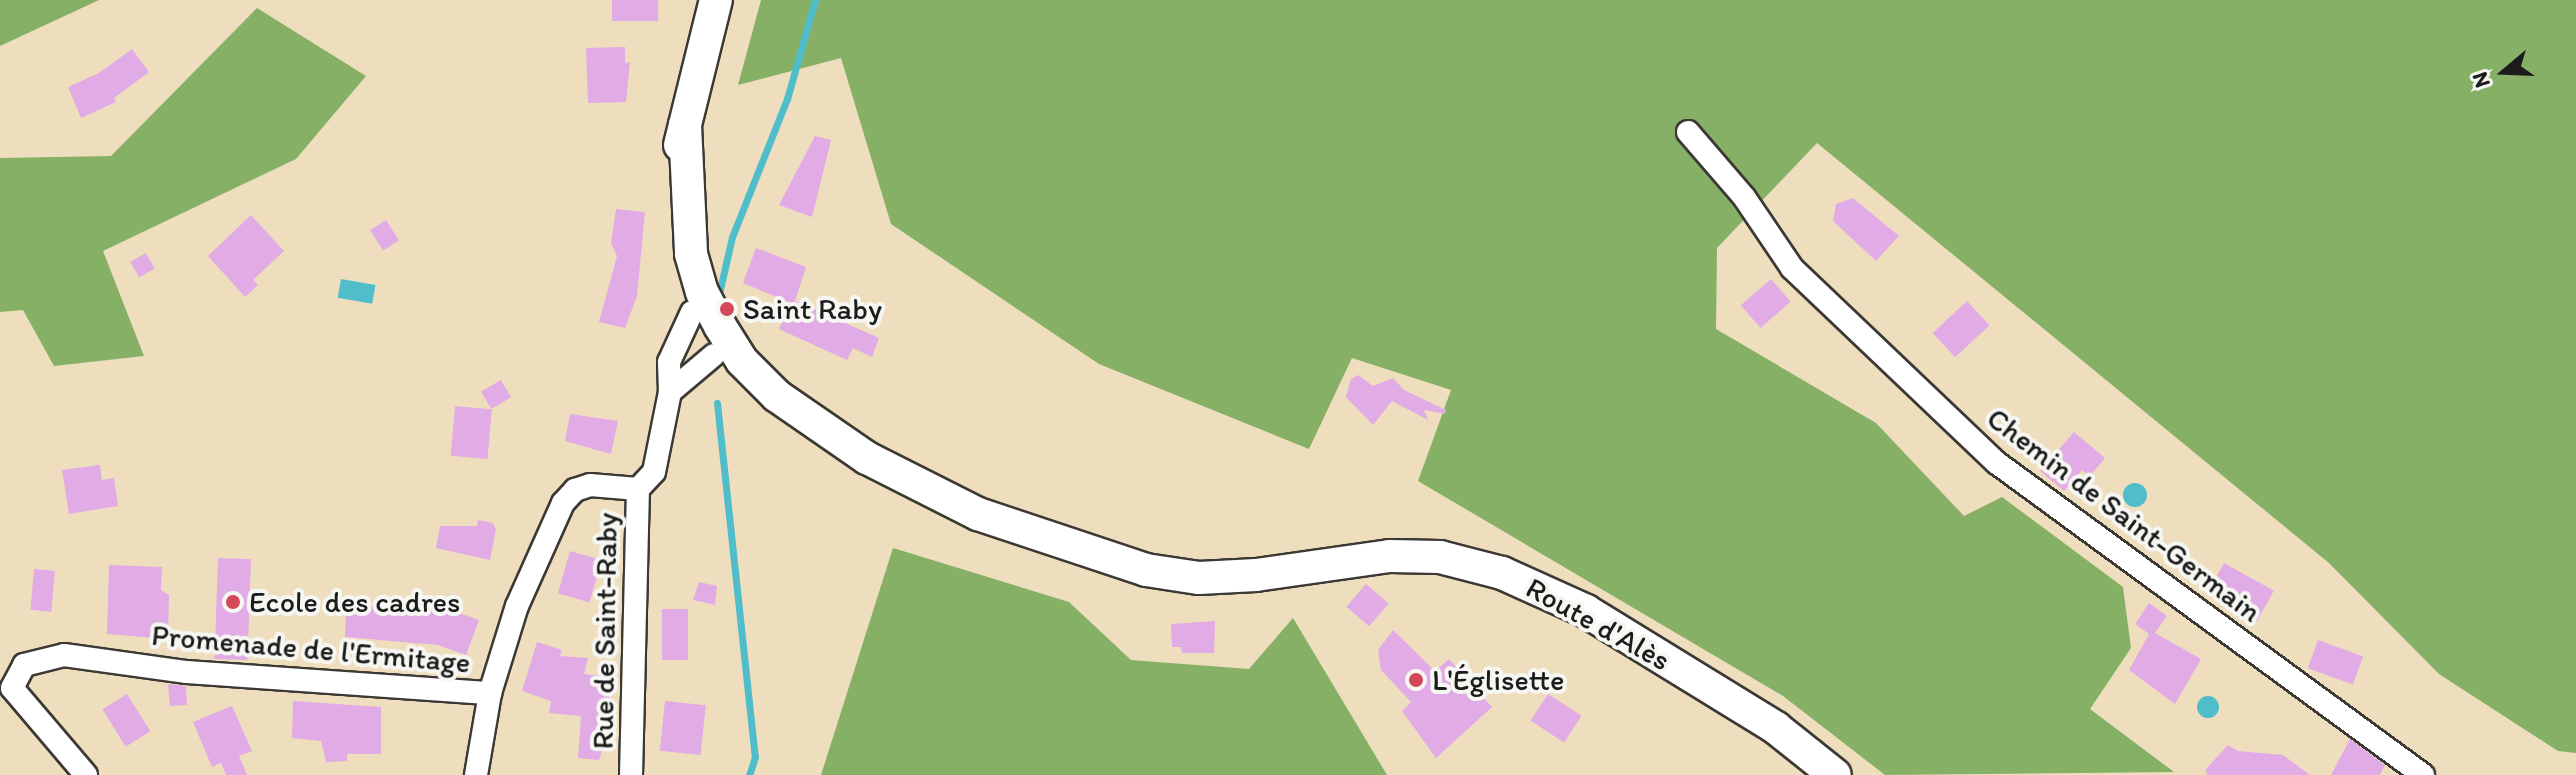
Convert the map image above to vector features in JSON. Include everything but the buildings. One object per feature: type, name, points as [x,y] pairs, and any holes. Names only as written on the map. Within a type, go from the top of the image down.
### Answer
[{"type":"main road","points":[[716,0],[677,168],[675,244],[692,312],[714,355],[749,398],[837,451],[867,458]]},
{"type":"main road","points":[[685,125],[691,254],[702,292],[720,326],[742,361],[777,396],[867,458]]},
{"type":"main road","name":"Route d'Alès","points":[[867,458],[978,514],[1146,570],[1199,578],[1390,556],[1440,557],[1502,573],[1586,611],[1776,728],[1835,775]]},
{"type":"street","name":"Chemin de Saint-Germain","points":[[1688,132],[1744,197],[1792,268],[1997,463],[2423,775]]},
{"type":"street","points":[[638,489],[654,472],[670,392],[669,362],[692,312]]},
{"type":"street","points":[[670,392],[714,355]]},
{"type":"street","name":"Promenade de l'Ermitage","points":[[86,775],[12,688],[24,665],[64,655],[187,672],[490,693],[517,606],[563,503],[575,490],[590,485],[638,489]]},
{"type":"street","name":"Rue de Saint-Raby","points":[[631,775],[638,489]]},
{"type":"street","points":[[476,775],[490,693]]},
{"type":"green space","points":[[0,0],[99,0],[0,46]]},
{"type":"green space","points":[[761,0],[2576,0],[2576,753],[2558,751],[2439,674],[2329,563],[1817,143],[1717,248],[1716,329],[1876,423],[1964,516],[2002,497],[2123,587],[2131,648],[2090,709],[2174,772],[1885,775],[1783,696],[1418,481],[1451,390],[1352,358],[1309,449],[1099,364],[891,224],[841,58],[738,85]]},
{"type":"green space","points":[[257,8],[366,76],[296,159],[103,251],[144,356],[54,366],[23,310],[0,312],[0,158],[111,156]]},
{"type":"green space","points":[[893,548],[1069,602],[1131,660],[1249,669],[1293,618],[1387,775],[821,775]]},
{"type":"water","points":[[341,279],[375,285],[372,304],[338,298]]},
{"type":"water","points":[[2135,483],[2143,487],[2147,495],[2143,503],[2135,507],[2127,503],[2123,495],[2127,487]]},
{"type":"water","points":[[2208,696],[2219,707],[2208,718],[2197,707]]},
{"type":"waterway","points":[[719,294],[732,237],[787,99],[815,0]]},
{"type":"waterway","points":[[717,403],[755,757],[749,775]]},
{"type":"place","name":"Saint Raby","points":[[727,309]]},
{"type":"place","name":"Ecole des cadres","points":[[233,602]]},
{"type":"place","name":"L'Églisette","points":[[1416,680]]}]
